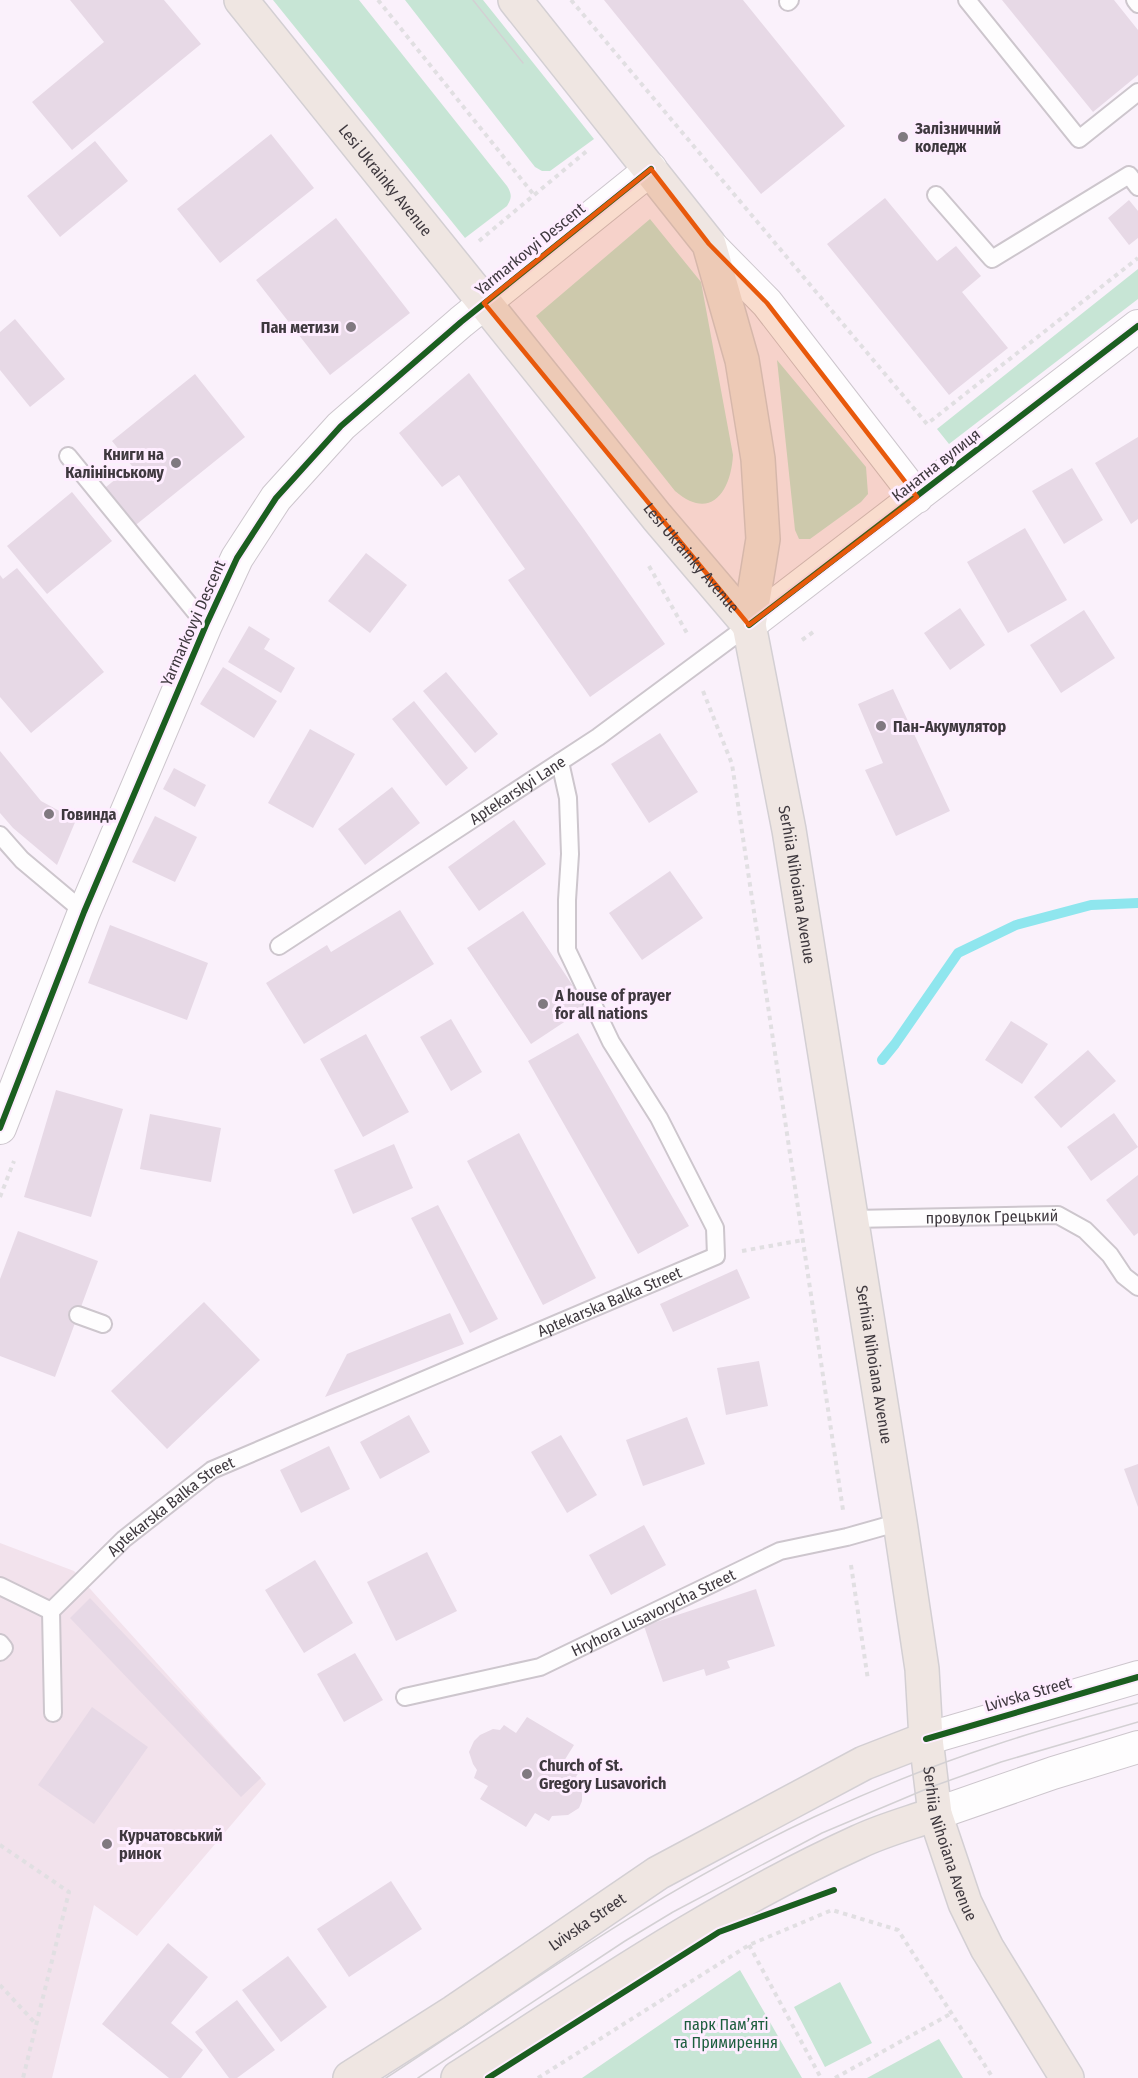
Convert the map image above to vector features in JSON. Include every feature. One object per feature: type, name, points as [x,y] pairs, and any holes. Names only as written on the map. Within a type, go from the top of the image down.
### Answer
[{"type":"main road","name":"Lesi Ukrainky Avenue","points":[[241,0],[657,517],[749,625]]},
{"type":"main road","name":"Lesi Ukrainky Avenue","points":[[515,0],[709,244],[742,360],[758,459],[763,539],[749,625]]},
{"type":"main road","name":"Serhiia Nihoiana Avenue","points":[[749,625],[789,830],[900,1522],[922,1669],[926,1739],[935,1814],[965,1903],[987,1948],[1067,2078]]},
{"type":"main road","name":"Lvivska Street","points":[[350,2078],[454,2012],[658,1873],[864,1762],[926,1739]]},
{"type":"main road","points":[[458,2078],[708,1919],[787,1876],[860,1841],[935,1814]]},
{"type":"street","name":"Yarmarkovyi Descent","points":[[0,1128],[84,912],[206,625],[237,558],[276,498],[341,426],[484,303],[651,170]]},
{"type":"street","points":[[709,244],[766,303],[917,497]]},
{"type":"street","name":"Канатна вулиця","points":[[749,625],[1138,326]]},
{"type":"street","name":"Lvivska Street","points":[[926,1739],[1138,1677]]},
{"type":"street","points":[[935,1814],[1053,1773],[1138,1747]]},
{"type":"lane","points":[[967,0],[1079,139],[1138,92]]},
{"type":"lane","points":[[1135,0],[1138,4]]},
{"type":"lane","points":[[936,195],[992,259],[1129,175],[1138,187]]},
{"type":"lane","points":[[68,456],[206,625]]},
{"type":"lane","name":"Aptekarskyi Lane","points":[[279,946],[560,762],[749,625]]},
{"type":"lane","points":[[560,762],[568,798],[570,854],[567,950],[611,1042],[659,1118],[715,1228],[716,1256]]},
{"type":"lane","points":[[0,835],[22,860],[84,912]]},
{"type":"lane","name":"провулок Грецький","points":[[852,1219],[1058,1215],[1085,1230],[1110,1255],[1124,1276],[1138,1287]]},
{"type":"lane","name":"Aptekarska Balka Street","points":[[51,1611],[124,1539],[212,1470],[716,1256]]},
{"type":"lane","points":[[78,1315],[103,1324]]},
{"type":"lane","name":"Hryhora Lusavorycha Street","points":[[405,1697],[540,1667],[780,1551],[847,1537],[900,1522]]},
{"type":"lane","points":[[0,1586],[51,1611],[53,1713]]},
{"type":"lane","points":[[0,1643],[4,1648],[0,1652]]},
{"type":"path","points":[[378,0],[534,195]]},
{"type":"path","points":[[571,0],[927,424],[1138,258]]},
{"type":"path","points":[[474,245],[589,149]]},
{"type":"path","points":[[643,558],[687,633],[692,668],[732,764],[868,1680]]},
{"type":"path","points":[[802,640],[816,630]]},
{"type":"path","points":[[0,1197],[16,1154]]},
{"type":"path","points":[[716,1256],[803,1240]]},
{"type":"path","points":[[0,1845],[69,1892],[23,2078]]},
{"type":"path","points":[[538,2078],[750,1945],[832,1910],[898,1930],[993,2078]]},
{"type":"path","points":[[750,1945],[821,2078]]},
{"type":"path","points":[[0,1985],[37,2025]]},
{"type":"path","points":[[835,2078],[952,2013]]},
{"type":"highlighted area","points":[[651,169],[709,244],[767,303],[917,497],[749,625],[484,303]]},
{"type":"shaded area","name":"Курчатовський ринок","points":[[0,1543],[74,1571],[266,1784],[137,1936],[94,1905],[52,2078],[0,2078]]},
{"type":"green space","points":[[273,0],[359,0],[507,186],[511,196],[507,206],[465,238]]},
{"type":"green space","points":[[405,0],[483,0],[594,139],[550,171],[542,171],[535,167]]},
{"type":"green space","points":[[650,219],[701,282],[733,455],[728,480],[723,490],[709,503],[699,504],[675,491],[536,316]]},
{"type":"green space","points":[[1138,269],[1138,299],[949,444],[937,429]]},
{"type":"green space","points":[[777,360],[866,467],[868,494],[861,502],[810,539],[799,539],[795,530]]},
{"type":"green space","name":"парк Памʼяті та Примирення","points":[[740,1970],[802,2078],[582,2078]]},
{"type":"green space","points":[[840,1982],[872,2043],[825,2067],[794,2007]]},
{"type":"green space","points":[[939,2039],[963,2078],[867,2078]]},
{"type":"building","points":[[70,0],[164,0],[201,44],[72,150],[32,102],[104,42]]},
{"type":"building","points":[[604,0],[743,0],[845,126],[761,194]]},
{"type":"building","points":[[1002,0],[1114,0],[1138,30],[1138,75],[1093,112]]},
{"type":"building","points":[[271,134],[314,188],[220,263],[177,209]]},
{"type":"building","points":[[95,141],[128,181],[60,237],[27,196]]},
{"type":"building","points":[[885,198],[937,261],[956,246],[981,276],[962,292],[1008,348],[949,395],[827,244]]},
{"type":"building","points":[[1129,200],[1138,211],[1138,238],[1129,245],[1108,218]]},
{"type":"building","points":[[336,218],[410,313],[330,375],[256,280]]},
{"type":"building","points":[[15,319],[65,379],[30,407],[0,370],[0,332]]},
{"type":"building","points":[[469,373],[665,644],[590,697],[508,580],[525,569],[459,475],[442,487],[399,433]]},
{"type":"building","points":[[195,374],[245,437],[132,528],[101,491],[132,466],[112,441]]},
{"type":"building","points":[[1138,437],[1138,519],[1131,524],[1095,463]]},
{"type":"building","points":[[1072,468],[1103,520],[1064,544],[1032,491]]},
{"type":"building","points":[[72,492],[112,541],[47,594],[7,546]]},
{"type":"building","points":[[1025,528],[1067,600],[1008,633],[967,562]]},
{"type":"building","points":[[366,553],[407,585],[370,633],[328,601]]},
{"type":"building","points":[[17,568],[104,672],[31,733],[0,697],[0,575],[3,579]]},
{"type":"building","points":[[960,608],[985,645],[950,670],[924,633]]},
{"type":"building","points":[[1084,610],[1115,658],[1061,693],[1030,645]]},
{"type":"building","points":[[249,626],[270,639],[264,649],[295,668],[281,693],[228,662]]},
{"type":"building","points":[[223,667],[277,701],[254,738],[200,704]]},
{"type":"building","points":[[446,672],[498,734],[475,753],[423,691]]},
{"type":"building","points":[[893,689],[950,811],[896,836],[865,770],[883,763],[858,704]]},
{"type":"building","points":[[414,701],[468,768],[446,786],[392,719]]},
{"type":"building","points":[[310,729],[355,754],[313,828],[268,803]]},
{"type":"building","points":[[660,733],[698,792],[649,823],[611,764]]},
{"type":"building","points":[[0,751],[41,801],[76,820],[57,865],[13,828],[0,813]]},
{"type":"building","points":[[174,768],[206,785],[195,807],[163,789]]},
{"type":"building","points":[[392,787],[420,823],[365,865],[338,829]]},
{"type":"building","points":[[155,816],[197,837],[175,882],[132,862]]},
{"type":"building","points":[[514,820],[546,864],[479,911],[448,867]]},
{"type":"building","points":[[670,871],[703,918],[642,960],[609,913]]},
{"type":"building","points":[[400,910],[434,964],[304,1044],[266,983],[327,945],[331,952]]},
{"type":"building","points":[[523,911],[587,1007],[531,1044],[467,948]]},
{"type":"building","points":[[110,925],[208,963],[187,1020],[88,983]]},
{"type":"building","points":[[451,1019],[482,1072],[451,1091],[420,1037]]},
{"type":"building","points":[[1011,1021],[1048,1044],[1022,1084],[985,1060]]},
{"type":"building","points":[[578,1033],[689,1226],[638,1254],[528,1061]]},
{"type":"building","points":[[366,1034],[409,1112],[363,1137],[320,1059]]},
{"type":"building","points":[[1088,1050],[1116,1081],[1061,1128],[1034,1097]]},
{"type":"building","points":[[56,1090],[123,1109],[91,1217],[24,1197]]},
{"type":"building","points":[[1114,1113],[1138,1147],[1091,1181],[1067,1147]]},
{"type":"building","points":[[150,1114],[221,1128],[211,1182],[140,1169]]},
{"type":"building","points":[[519,1133],[596,1278],[543,1305],[467,1161]]},
{"type":"building","points":[[394,1144],[413,1188],[353,1214],[334,1170]]},
{"type":"building","points":[[1138,1175],[1138,1233],[1134,1236],[1106,1200]]},
{"type":"building","points":[[438,1205],[498,1319],[470,1333],[411,1218]]},
{"type":"building","points":[[18,1231],[98,1261],[55,1377],[0,1356],[0,1279]]},
{"type":"building","points":[[737,1269],[750,1298],[673,1332],[660,1304]]},
{"type":"building","points":[[204,1302],[260,1360],[167,1449],[111,1391]]},
{"type":"building","points":[[450,1313],[464,1344],[325,1397],[347,1354]]},
{"type":"building","points":[[759,1361],[768,1406],[726,1415],[717,1368]]},
{"type":"building","points":[[409,1415],[430,1452],[380,1479],[360,1442]]},
{"type":"building","points":[[687,1417],[705,1464],[643,1486],[626,1440]]},
{"type":"building","points":[[561,1435],[597,1495],[567,1513],[531,1452]]},
{"type":"building","points":[[329,1446],[350,1489],[301,1513],[280,1470]]},
{"type":"building","points":[[1138,1464],[1138,1507],[1124,1469]]},
{"type":"building","points":[[644,1525],[666,1565],[611,1595],[589,1555]]},
{"type":"building","points":[[427,1552],[457,1611],[396,1641],[367,1582]]},
{"type":"building","points":[[315,1560],[353,1623],[304,1653],[265,1590]]},
{"type":"building","points":[[756,1589],[775,1646],[727,1661],[730,1668],[706,1676],[704,1669],[663,1682],[644,1626]]},
{"type":"building","points":[[90,1598],[261,1778],[241,1797],[70,1618]]},
{"type":"building","points":[[355,1653],[383,1700],[344,1722],[317,1674]]},
{"type":"building","points":[[92,1707],[148,1747],[94,1824],[38,1785]]},
{"type":"building","name":"Church of St. Gregory Lusavorich","points":[[527,1717],[574,1745],[564,1761],[580,1770],[576,1777],[581,1784],[582,1801],[579,1808],[568,1815],[552,1816],[549,1821],[535,1813],[526,1827],[480,1799],[488,1786],[474,1778],[477,1770],[469,1752],[480,1735],[493,1729],[500,1730],[504,1725],[516,1733]]},
{"type":"building","points":[[391,1881],[422,1929],[349,1977],[317,1929]]},
{"type":"building","points":[[168,1943],[208,1977],[171,2023],[203,2050],[181,2078],[169,2078],[102,2024]]},
{"type":"building","points":[[288,1956],[327,2007],[281,2042],[242,1990]]},
{"type":"building","points":[[237,2000],[275,2050],[237,2078],[229,2078],[195,2032]]},
{"type":"waterway","points":[[882,1060],[958,953],[1016,925],[1091,905],[1138,903]]},
{"type":"tram line","points":[[473,0],[523,63]]},
{"type":"tram line","points":[[386,2078],[542,1974],[648,1907],[758,1845],[814,1817],[903,1778],[949,1761],[1030,1734],[1138,1703]]},
{"type":"tram line","points":[[418,2078],[625,1941],[673,1912],[822,1833],[931,1787],[1001,1762],[1138,1722]]},
{"type":"cycle path","points":[[0,1128],[84,912],[206,625],[237,558],[276,498],[341,426],[461,322],[651,169]]},
{"type":"cycle path","points":[[749,625],[1138,326]]},
{"type":"cycle path","points":[[926,1739],[1138,1677]]},
{"type":"cycle path","points":[[488,2078],[719,1932],[834,1890]]},
{"type":"place","name":"Залізничний коледж","points":[[903,137]]},
{"type":"place","name":"Пан метизи","points":[[351,327]]},
{"type":"place","name":"Книги на Калінінському","points":[[176,463]]},
{"type":"place","name":"Пан-Акумулятор","points":[[881,726]]},
{"type":"place","name":"Говинда","points":[[49,814]]},
{"type":"place","name":"A house of prayer for all nations","points":[[543,1004]]},
{"type":"place","name":"Church of St. Gregory Lusavorich","points":[[527,1774]]},
{"type":"place","name":"Курчатовський ринок","points":[[107,1844]]}]
